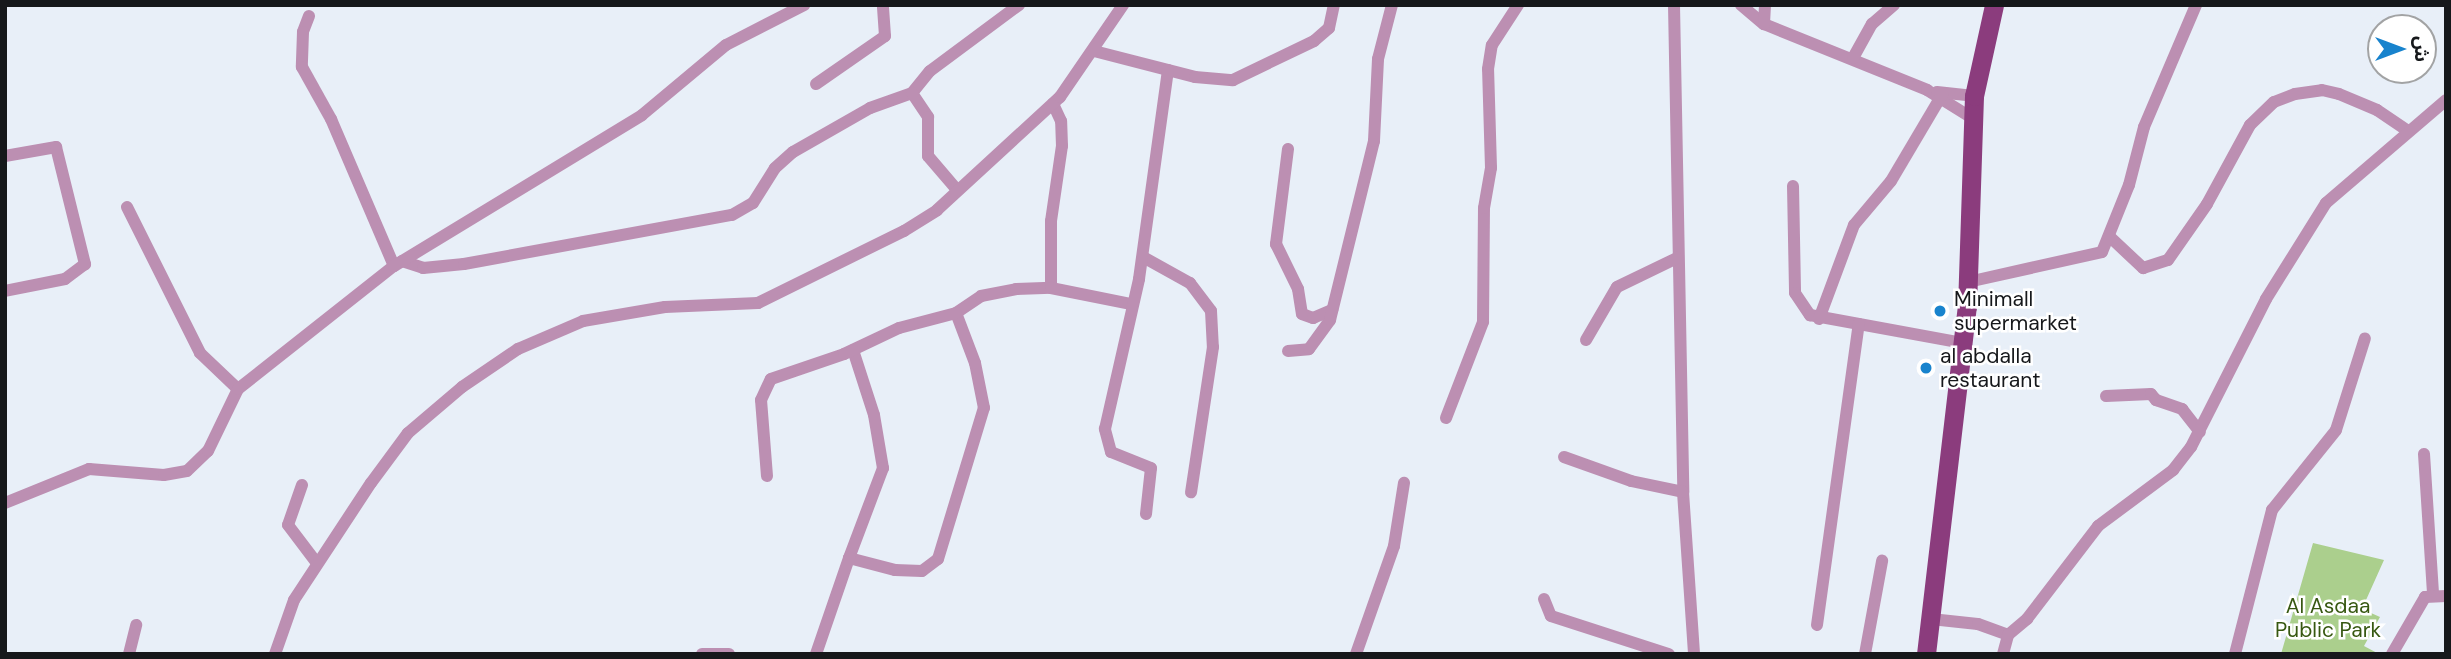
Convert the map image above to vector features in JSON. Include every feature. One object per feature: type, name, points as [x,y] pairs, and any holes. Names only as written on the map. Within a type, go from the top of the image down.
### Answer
[{"type":"main road","points":[[1926,654],[1963,343],[1968,282],[1974,96],[1994,5]]},
{"type":"street","points":[[5,503],[89,469],[164,475],[187,471],[208,451],[238,389],[398,264],[642,115],[726,45],[804,5]]},
{"type":"street","points":[[816,84],[885,36],[883,5]]},
{"type":"street","points":[[398,264],[423,268],[464,264],[732,215],[753,203],[775,168],[793,152],[870,108],[912,93],[930,71],[1019,5]]},
{"type":"street","points":[[275,654],[294,600],[316,562],[408,433],[462,387],[518,349],[600,317],[665,307],[758,303],[904,232],[957,190],[1053,104],[1094,51],[1123,5]]},
{"type":"street","points":[[1094,51],[1219,80],[1245,76],[1324,33],[1334,5]]},
{"type":"street","points":[[1288,351],[1300,352],[1316,344],[1332,310],[1374,141],[1378,59],[1392,5]]},
{"type":"street","points":[[1446,418],[1483,322],[1484,208],[1491,168],[1488,69],[1492,45],[1518,5]]},
{"type":"street","points":[[1674,5],[1683,492],[1694,654]]},
{"type":"street","points":[[1741,5],[1763,24],[1927,90],[1942,95],[1974,96]]},
{"type":"street","points":[[1763,24],[1765,5]]},
{"type":"street","points":[[1853,58],[1872,24],[1894,5]]},
{"type":"street","points":[[1968,282],[2102,252],[2144,127],[2196,5]]},
{"type":"street","points":[[309,16],[303,32],[302,66],[331,119],[398,264]]},
{"type":"street","points":[[1146,514],[1151,468],[1111,452],[1105,442],[1131,304],[1143,257],[1168,70]]},
{"type":"street","points":[[2109,236],[2143,268],[2168,260],[2207,204],[2250,125],[2274,102],[2295,94],[2322,90],[2339,94],[2377,110],[2408,131]]},
{"type":"street","points":[[912,93],[928,117],[928,156],[957,190]]},
{"type":"street","points":[[1942,95],[1972,118]]},
{"type":"street","points":[[1819,319],[1854,225],[1891,181],[1942,95]]},
{"type":"street","points":[[2003,654],[2008,635],[2027,619],[2098,526],[2173,470],[2200,432],[2266,299],[2326,203],[2446,100]]},
{"type":"street","points":[[1051,288],[1051,221],[1062,146],[1061,121],[1053,104]]},
{"type":"street","points":[[5,156],[56,147],[85,264],[65,279],[5,291]]},
{"type":"street","points":[[1288,149],[1276,244],[1294,279],[1302,314],[1313,318],[1332,310]]},
{"type":"street","points":[[1793,186],[1795,293],[1800,305],[1819,319],[1963,343]]},
{"type":"street","points":[[127,207],[200,353],[238,389]]},
{"type":"street","points":[[1143,257],[1190,283],[1211,310],[1213,347],[1191,492]]},
{"type":"street","points":[[1586,340],[1617,287],[1677,258]]},
{"type":"street","points":[[767,476],[761,428],[766,384],[853,350],[899,328],[956,313],[998,290],[1051,288],[1131,304]]},
{"type":"street","points":[[849,558],[908,572],[930,568],[938,559],[984,408],[975,363],[956,313]]},
{"type":"street","points":[[1817,625],[1859,324]]},
{"type":"street","points":[[2235,654],[2272,510],[2336,430],[2365,338]]},
{"type":"street","points":[[816,654],[883,468],[874,415],[853,350]]},
{"type":"street","points":[[2106,396],[2151,394],[2156,400],[2182,408],[2200,432]]},
{"type":"street","points":[[2392,654],[2417,608],[2440,595],[2424,454]]},
{"type":"street","points":[[1564,457],[1631,481],[1683,492]]},
{"type":"street","points":[[1356,654],[1394,546],[1404,483]]},
{"type":"street","points":[[302,485],[288,525],[316,562]]},
{"type":"street","points":[[1865,654],[1882,561]]},
{"type":"street","points":[[1544,599],[1551,616],[1669,654]]},
{"type":"street","points":[[1931,619],[1978,624],[2008,635]]},
{"type":"street","points":[[129,654],[136,625]]},
{"type":"street","points":[[702,654],[729,654]]},
{"type":"green space","name":"Al Asdaa Public Park","points":[[2313,543],[2384,560],[2362,609],[2380,617],[2364,646],[2379,654],[2281,654]]},
{"type":"place","name":"Minimall supermarket","points":[[1940,311]]},
{"type":"place","name":"al abdalla restaurant","points":[[1926,368]]}]
